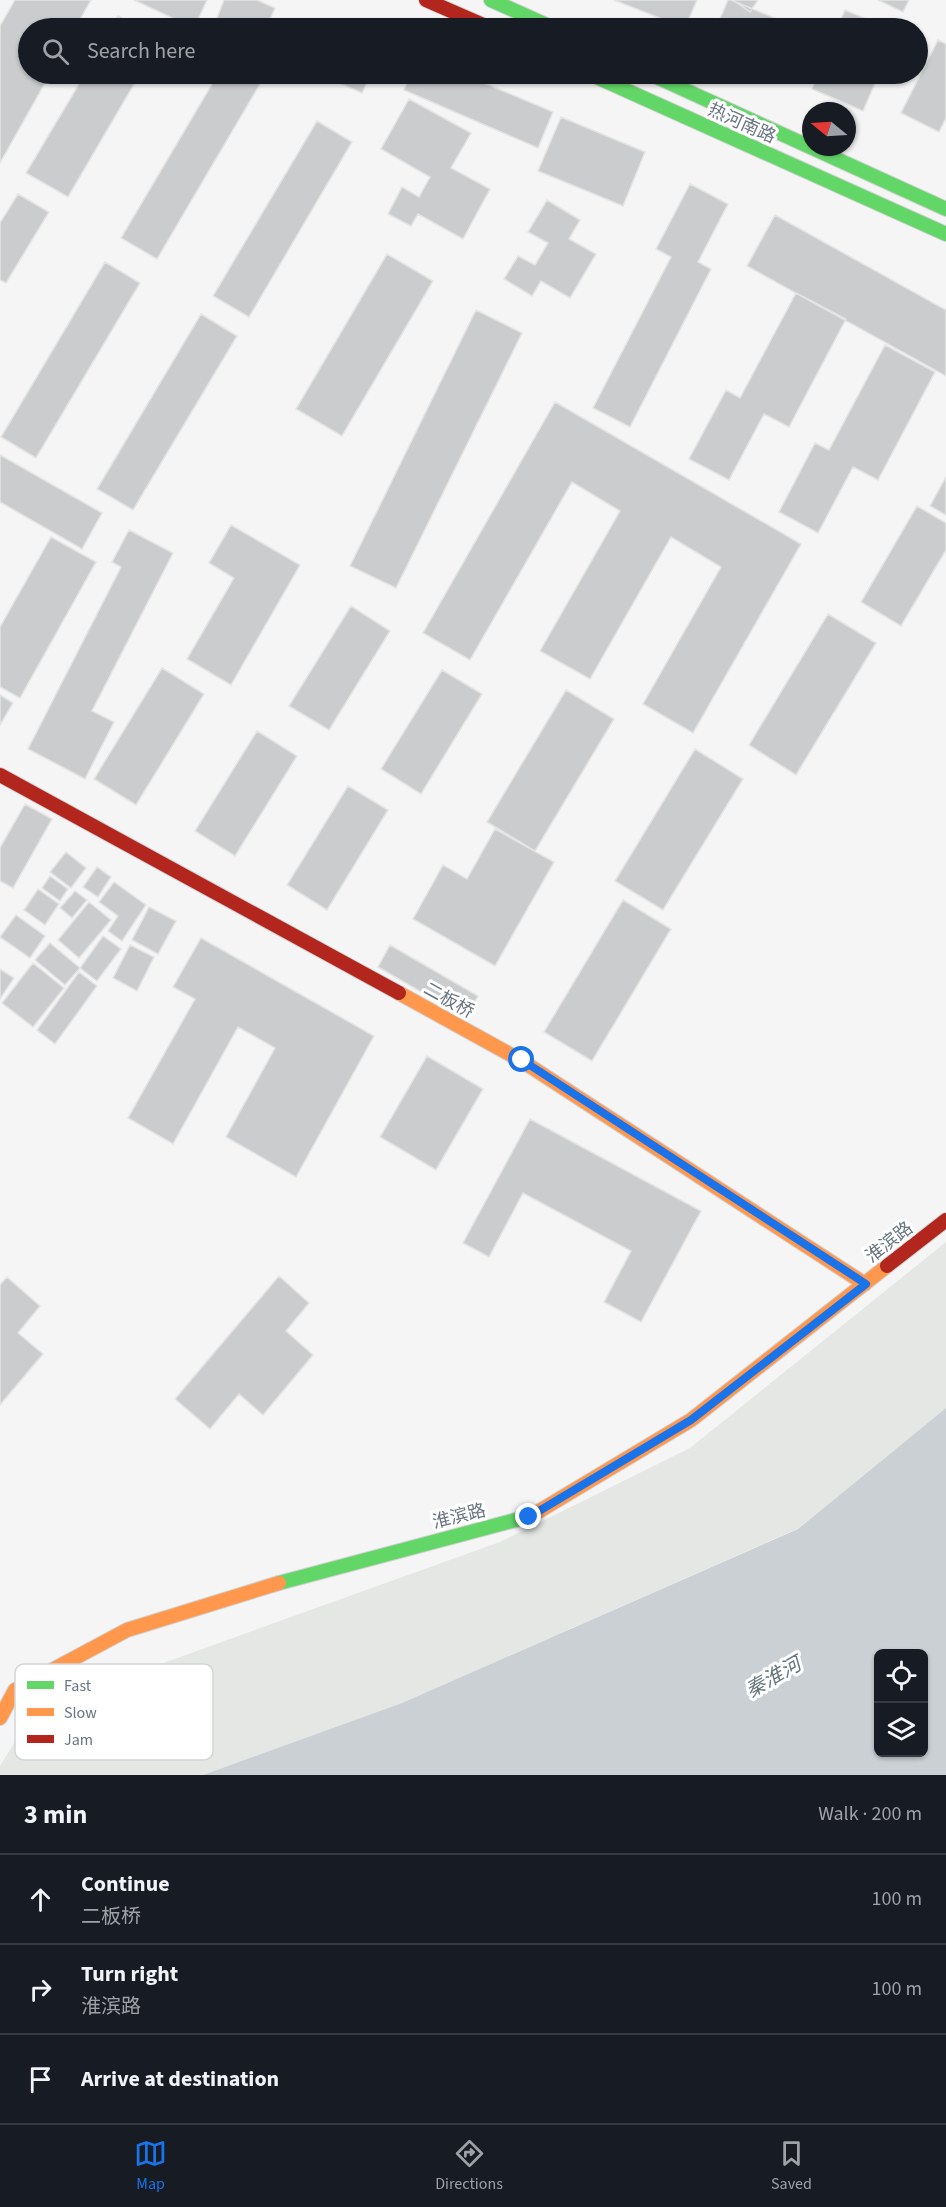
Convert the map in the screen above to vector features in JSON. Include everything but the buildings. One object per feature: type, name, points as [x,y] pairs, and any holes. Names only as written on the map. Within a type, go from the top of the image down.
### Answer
[{"type":"street","points":[[426,0],[467,18]]},
{"type":"street","points":[[490,0],[530,18]]},
{"type":"street","name":"热河南路","points":[[612,84],[946,234]]},
{"type":"street","name":"热河南路","points":[[673,84],[946,209]]},
{"type":"street","name":"二板桥","points":[[0,775],[522,1060],[866,1284]]},
{"type":"street","name":"淮滨路","points":[[64,1664],[127,1630],[320,1570],[529,1517],[691,1420],[946,1220]]},
{"type":"street","points":[[0,1681],[15,1690],[0,1718]]},
{"type":"shaded area","points":[[946,1242],[946,1408],[799,1528],[402,1703],[203,1775],[0,1775],[0,1766],[15,1742],[15,1760],[213,1760],[213,1664],[160,1664],[500,1542],[690,1448]]},
{"type":"water","name":"秦淮河","points":[[946,1408],[946,1775],[203,1775],[402,1703],[798,1529]]},
{"type":"traffic: fast","points":[[491,0],[531,18]]},
{"type":"traffic: fast","points":[[612,84],[946,234]]},
{"type":"traffic: fast","points":[[672,84],[946,209]]},
{"type":"traffic: fast","points":[[279,1583],[531,1516]]},
{"type":"traffic: slow","points":[[399,993],[522,1061],[865,1284]]},
{"type":"traffic: slow","points":[[531,1516],[691,1420],[887,1266]]},
{"type":"traffic: slow","points":[[64,1664],[127,1630],[279,1583]]},
{"type":"traffic: slow","points":[[0,1718],[15,1690]]},
{"type":"traffic: jam","points":[[426,0],[467,18]]},
{"type":"traffic: jam","points":[[0,775],[399,993]]},
{"type":"traffic: jam","points":[[887,1266],[946,1220]]},
{"type":"route","points":[[522,1060],[866,1284],[691,1420],[529,1517]]}]
